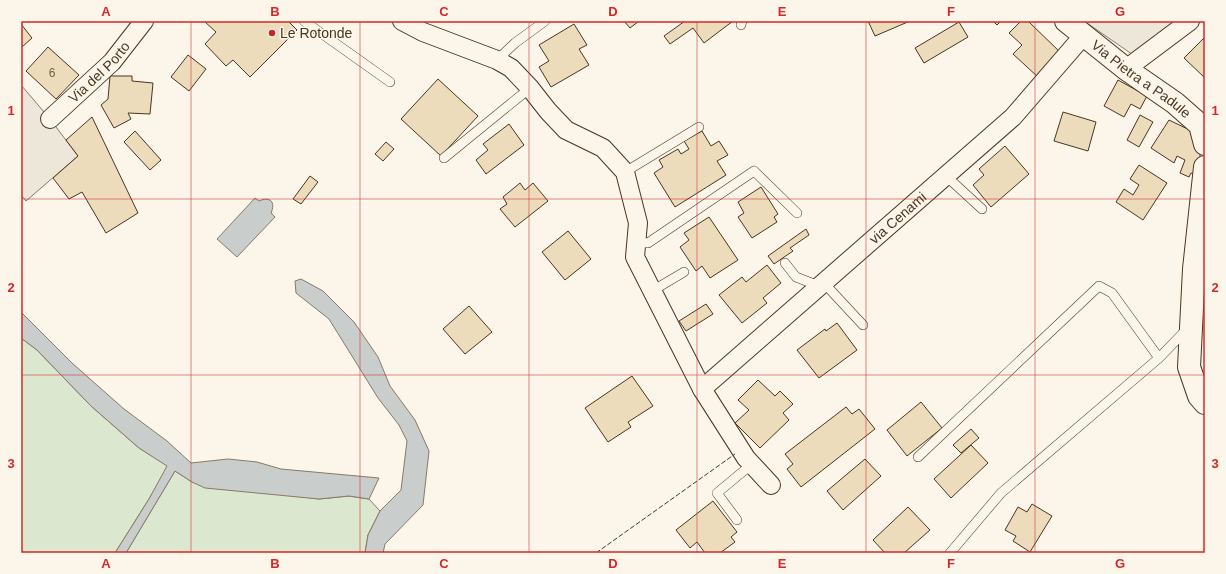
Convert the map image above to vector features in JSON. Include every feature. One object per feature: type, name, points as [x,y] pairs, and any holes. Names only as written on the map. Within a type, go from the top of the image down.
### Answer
[{"type":"street","name":"Via del Porto","points":[[50,119],[112,62],[144,21]]},
{"type":"street","points":[[402,21],[423,32],[497,60],[510,68],[530,88],[548,111],[566,130],[603,148],[625,172],[638,223],[635,257],[702,389],[746,458],[771,485]]},
{"type":"street","name":"Via Pietra a Padule","points":[[1066,21],[1126,69],[1175,103],[1200,125],[1205,144]]},
{"type":"street","points":[[1126,69],[1190,21]]},
{"type":"street","name":"via Cenami","points":[[702,389],[1013,117],[1083,36]]},
{"type":"street","points":[[1205,167],[1194,269],[1189,367],[1199,396],[1205,403]]},
{"type":"lane","points":[[304,21],[390,82]]},
{"type":"lane","points":[[497,60],[515,43],[545,21]]},
{"type":"lane","points":[[444,158],[530,88]]},
{"type":"lane","points":[[625,172],[698,127]]},
{"type":"lane","points":[[637,242],[648,243],[754,171],[798,213]]},
{"type":"lane","points":[[946,175],[982,209]]},
{"type":"lane","points":[[785,263],[796,277],[821,284],[863,325]]},
{"type":"lane","points":[[652,291],[684,272]]},
{"type":"lane","points":[[918,457],[1099,286],[1112,293],[1159,358]]},
{"type":"lane","points":[[950,553],[1001,493],[1159,358],[1191,325]]},
{"type":"lane","points":[[737,520],[717,493],[752,464]]},
{"type":"green space","points":[[21,338],[37,350],[91,406],[139,448],[168,466],[115,553],[21,553]]},
{"type":"green space","points":[[175,471],[192,482],[319,499],[349,496],[369,499],[380,511],[368,535],[365,553],[126,553]]},
{"type":"shaded area","points":[[1084,21],[1175,21],[1139,59]]},
{"type":"shaded area","points":[[21,85],[50,119],[78,156],[26,201],[21,195]]},
{"type":"shaded area","points":[[255,198],[259,201],[266,199],[271,201],[273,206],[271,213],[275,217],[237,257],[217,239]]},
{"type":"shaded area","points":[[301,279],[323,291],[354,322],[378,357],[390,386],[415,420],[429,451],[423,505],[385,544],[383,553],[365,553],[368,535],[380,511],[401,490],[407,441],[399,425],[378,398],[329,319],[296,293],[295,281]]},
{"type":"shaded area","points":[[21,312],[72,363],[124,409],[167,441],[191,463],[228,459],[257,462],[281,469],[379,478],[369,499],[349,496],[319,499],[205,488],[175,471],[126,553],[115,553],[149,499],[167,466],[139,448],[91,406],[37,350],[21,338]]},
{"type":"building","points":[[204,21],[288,21],[297,30],[250,77],[233,60],[226,66],[205,44],[216,32]]},
{"type":"building","points":[[624,21],[639,21],[630,28]]},
{"type":"building","points":[[685,21],[733,21],[704,43],[693,28],[670,44],[664,36]]},
{"type":"building","points":[[868,21],[910,21],[875,36]]},
{"type":"building","points":[[993,21],[1001,21],[997,25]]},
{"type":"building","points":[[1021,21],[1028,21],[1062,54],[1039,78],[1013,54],[1022,45],[1009,33]]},
{"type":"building","points":[[959,22],[968,37],[924,63],[915,48]]},
{"type":"building","points":[[21,24],[32,38],[22,47],[21,46]]},
{"type":"building","points":[[574,24],[587,45],[579,49],[589,65],[551,87],[539,67],[549,61],[539,45]]},
{"type":"building","points":[[1205,37],[1205,78],[1184,58]]},
{"type":"building","points":[[48,47],[79,75],[56,99],[26,71]]},
{"type":"building","points":[[188,55],[206,69],[189,91],[171,77]]},
{"type":"building","points":[[110,76],[132,76],[132,81],[153,83],[150,114],[128,113],[131,119],[114,128],[101,105],[108,99]]},
{"type":"building","points":[[438,79],[478,116],[441,156],[401,119]]},
{"type":"building","points":[[1118,80],[1147,96],[1140,109],[1131,104],[1124,117],[1104,106]]},
{"type":"building","points":[[1063,112],[1096,122],[1088,151],[1054,141]]},
{"type":"building","points":[[1140,115],[1153,122],[1139,147],[1127,140]]},
{"type":"building","points":[[92,117],[138,213],[106,233],[82,192],[69,199],[53,178],[78,156],[66,140]]},
{"type":"building","points":[[1169,120],[1200,135],[1200,175],[1191,173],[1189,177],[1180,173],[1185,160],[1177,156],[1174,163],[1151,148]]},
{"type":"building","points":[[509,124],[524,145],[486,174],[476,160],[488,150],[483,144]]},
{"type":"building","points":[[135,131],[161,160],[150,170],[124,142]]},
{"type":"building","points":[[702,131],[711,146],[719,141],[728,155],[717,161],[726,175],[675,207],[654,173],[663,167],[659,160],[678,149],[681,154],[689,149],[684,141]]},
{"type":"building","points":[[386,142],[394,149],[383,161],[375,154]]},
{"type":"building","points":[[1005,146],[1029,174],[991,207],[973,185],[984,175],[979,169]]},
{"type":"building","points":[[1139,165],[1167,183],[1143,220],[1116,202],[1124,189],[1133,195],[1139,185],[1130,179]]},
{"type":"building","points":[[310,176],[318,182],[301,204],[293,199]]},
{"type":"building","points":[[520,183],[525,190],[533,183],[548,201],[515,227],[500,209],[507,204],[503,197]]},
{"type":"building","points":[[761,187],[778,214],[774,217],[777,222],[752,238],[738,217],[744,213],[738,202]]},
{"type":"building","points":[[709,217],[738,260],[710,278],[702,266],[696,271],[680,247],[689,240],[684,233]]},
{"type":"building","points":[[806,229],[809,235],[790,248],[793,251],[774,264],[768,256]]},
{"type":"building","points":[[568,231],[591,259],[565,280],[542,252]]},
{"type":"building","points":[[767,265],[781,283],[763,298],[767,303],[742,323],[719,295],[742,277],[746,282]]},
{"type":"building","points":[[706,304],[713,314],[686,331],[679,321]]},
{"type":"building","points":[[469,306],[492,332],[465,354],[443,329]]},
{"type":"building","points":[[837,323],[857,350],[819,378],[797,350],[825,329],[826,331]]},
{"type":"building","points":[[632,376],[653,406],[628,422],[631,427],[608,442],[585,408]]},
{"type":"building","points":[[758,380],[775,396],[780,391],[793,404],[783,413],[789,420],[760,448],[735,423],[749,410],[738,400]]},
{"type":"building","points":[[921,402],[942,428],[907,456],[887,430]]},
{"type":"building","points":[[846,407],[852,414],[859,409],[875,429],[801,487],[787,469],[793,464],[785,454]]},
{"type":"building","points":[[971,429],[979,438],[961,453],[953,445]]},
{"type":"building","points":[[971,445],[988,463],[951,498],[934,479]]},
{"type":"building","points":[[865,459],[881,476],[843,510],[827,491]]},
{"type":"building","points":[[713,501],[737,532],[731,537],[735,542],[720,553],[705,553],[697,542],[690,548],[676,530]]},
{"type":"building","points":[[1032,504],[1052,516],[1030,552],[1013,541],[1016,536],[1005,530],[1018,507],[1027,512]]},
{"type":"building","points":[[908,507],[930,530],[904,553],[885,553],[873,540]]},
{"type":"fence","points":[[596,553],[735,454]]},
{"type":"place","name":"Le Rotonde","points":[[272,33]]}]
